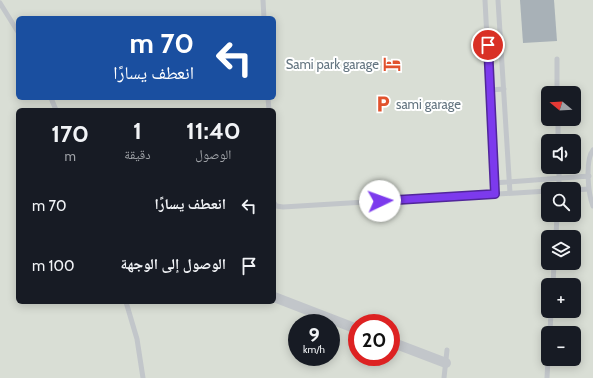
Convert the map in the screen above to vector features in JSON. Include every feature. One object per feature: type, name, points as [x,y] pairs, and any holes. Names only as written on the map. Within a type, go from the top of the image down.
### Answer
[{"type":"street","points":[[276,298],[348,326]]},
{"type":"street","points":[[400,345],[446,363]]},
{"type":"lane","points":[[263,0],[264,16]]},
{"type":"lane","points":[[486,0],[495,194]]},
{"type":"lane","points":[[498,0],[510,193]]},
{"type":"lane","points":[[0,4],[16,29]]},
{"type":"lane","points":[[557,59],[557,86]]},
{"type":"lane","points":[[490,90],[504,89]]},
{"type":"lane","points":[[593,150],[589,158],[589,189],[593,206]]},
{"type":"lane","points":[[559,174],[559,182]]},
{"type":"lane","points":[[494,182],[589,176]]},
{"type":"lane","points":[[380,188],[380,201]]},
{"type":"lane","points":[[581,190],[589,189]]},
{"type":"lane","points":[[276,206],[283,207],[541,191]]},
{"type":"lane","points":[[127,304],[137,339],[143,378]]},
{"type":"lane","points":[[444,378],[446,350]]},
{"type":"lane","points":[[547,378],[548,366]]},
{"type":"shaded area","points":[[0,0],[593,0],[593,378],[0,378]]},
{"type":"building","points":[[520,0],[554,0],[557,41],[523,43]]},
{"type":"place","name":"Sami park garage","points":[[392,64]]},
{"type":"place","name":"sami garage","points":[[383,104]]},
{"type":"route","points":[[380,201],[495,194],[488,45]]}]
